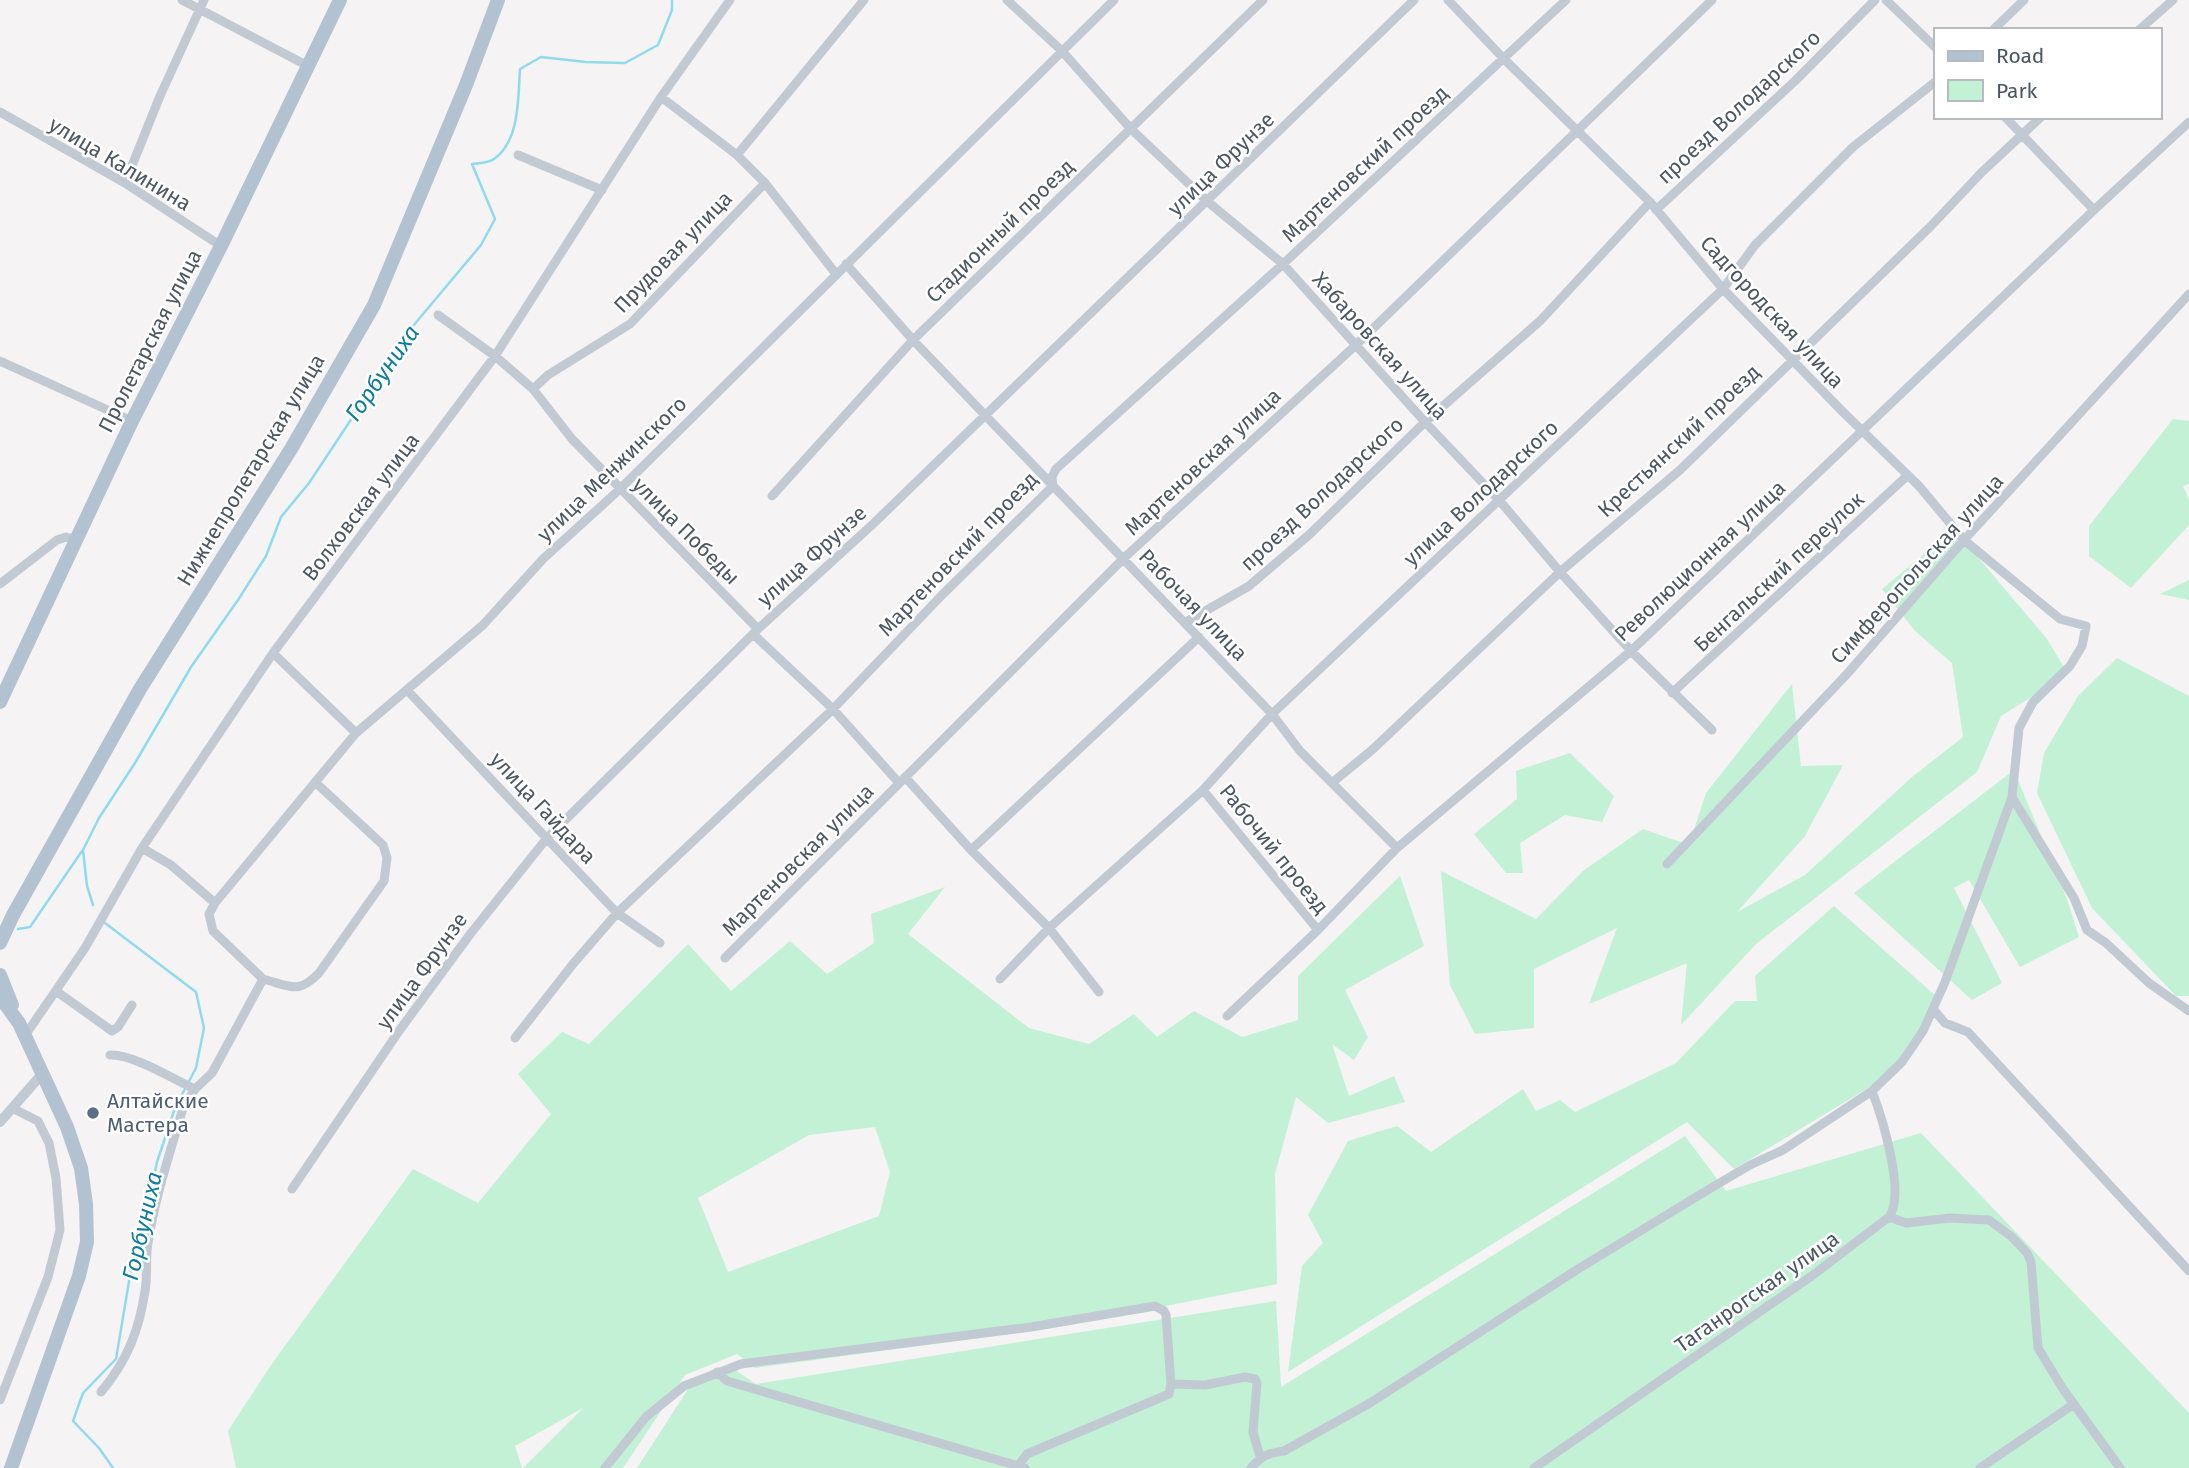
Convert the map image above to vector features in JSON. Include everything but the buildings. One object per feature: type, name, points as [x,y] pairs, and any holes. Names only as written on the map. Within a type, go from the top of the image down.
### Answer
[{"type":"main road","name":"Пролетарская улица","points":[[0,702],[132,421],[222,246],[340,0]]},
{"type":"main road","name":"Нижнепролетарская улица","points":[[0,943],[13,915],[140,689],[291,449],[374,305],[466,85],[498,0]]},
{"type":"main road","points":[[0,975],[67,1127],[80,1168],[86,1203],[87,1242],[79,1276],[11,1468]]},
{"type":"main road","points":[[0,997],[22,1030]]},
{"type":"street","points":[[182,0],[308,66]]},
{"type":"street","points":[[125,183],[160,96],[204,0]]},
{"type":"street","name":"Волховская улица","points":[[22,1030],[56,991],[85,948],[142,848],[274,653],[495,356],[661,97],[730,0]]},
{"type":"street","points":[[737,155],[863,0]]},
{"type":"street","name":"Хабаровская улица","points":[[1007,0],[1062,51],[1130,128],[1208,202],[1283,264],[1499,500],[1631,651],[1712,730]]},
{"type":"street","name":"улица Менжинского","points":[[215,903],[356,733],[483,625],[543,559],[620,489],[1114,0]]},
{"type":"street","name":"Стадионный проезд","points":[[772,496],[913,340],[1263,0]]},
{"type":"street","name":"улица Фрунзе","points":[[292,1189],[399,1031],[471,933],[547,838],[756,631],[873,524],[1414,0]]},
{"type":"street","name":"Садгородская улица","points":[[1448,0],[1653,206],[1723,289],[1908,475],[1964,540],[2060,619],[2086,626],[2082,646],[2070,666],[2033,702],[2019,728],[2012,797]]},
{"type":"street","name":"Мартеновский проезд","points":[[515,1038],[617,913],[833,709],[942,595],[1054,486],[1052,477],[1056,469],[1283,264],[1566,0]]},
{"type":"street","name":"Мартеновская улица","points":[[724,958],[1124,558],[1357,344],[1712,0]]},
{"type":"street","name":"проезд Володарского","points":[[1186,622],[1249,586],[1310,534],[1425,422],[1541,320],[1653,206],[1796,80],[1875,0]]},
{"type":"street","points":[[1886,0],[1934,46]]},
{"type":"street","points":[[1995,28],[2024,0]]},
{"type":"street","points":[[2141,28],[2173,0]]},
{"type":"street","name":"улица Володарского","points":[[1000,979],[1049,928],[1203,790],[1272,713],[1723,289],[1755,244],[1853,147],[1934,83]]},
{"type":"street","points":[[661,97],[737,155],[765,183],[836,274]]},
{"type":"street","name":"улица Калинина","points":[[0,112],[125,183],[222,246]]},
{"type":"street","points":[[2007,119],[2094,210]]},
{"type":"street","name":"Крестьянский проезд","points":[[1333,782],[1372,750],[1560,572],[1680,470],[2039,119]]},
{"type":"street","name":"Революционная улица","points":[[1227,1016],[1318,930],[1397,848],[1631,651],[2189,122]]},
{"type":"street","points":[[518,155],[602,190]]},
{"type":"street","name":"Прудовая улица","points":[[533,389],[548,375],[630,324],[765,183]]},
{"type":"street","name":"Рабочая улица","points":[[846,264],[985,416],[1272,713],[1300,751],[1397,848]]},
{"type":"street","name":"Симферопольская улица","points":[[1667,864],[1847,674],[1964,540],[2189,293]]},
{"type":"street","name":"улица Победы","points":[[438,315],[495,356],[533,389],[572,439],[756,631],[1049,928],[1098,992]]},
{"type":"street","points":[[0,361],[132,421]]},
{"type":"street","name":"Бенгальский переулок","points":[[1672,693],[1908,475]]},
{"type":"street","points":[[0,584],[57,540],[66,537],[77,540]]},
{"type":"street","points":[[971,850],[1199,637]]},
{"type":"street","points":[[274,653],[356,733]]},
{"type":"street","name":"улица Гайдара","points":[[407,690],[617,913],[660,943]]},
{"type":"street","points":[[142,848],[171,865],[215,903],[209,914],[213,931],[263,979],[299,988],[309,984],[319,973],[384,881],[387,858],[383,845],[315,782]]},
{"type":"street","name":"Рабочий проезд","points":[[1203,790],[1318,930]]},
{"type":"street","points":[[2012,797],[2074,898],[2087,930],[2106,943],[2149,983],[2189,1011]]},
{"type":"street","points":[[1251,1468],[1259,1457],[1284,1451],[1370,1403],[1578,1269],[1750,1165],[1783,1150],[1872,1091],[1902,1062],[1923,1031],[2012,797]]},
{"type":"street","points":[[101,1392],[118,1371],[135,1334],[146,1290],[147,1244],[183,1108],[195,1089],[212,1073],[263,979]]},
{"type":"street","points":[[56,991],[112,1031],[118,1027],[131,1005]]},
{"type":"street","points":[[1933,1009],[1949,1026],[1968,1032],[2189,1271]]},
{"type":"street","points":[[110,1055],[134,1061],[195,1089]]},
{"type":"street","points":[[0,1122],[42,1074]]},
{"type":"street","points":[[1872,1091],[1882,1116],[1893,1171],[1894,1209],[1889,1217],[1906,1223],[1950,1218],[1989,1220],[2012,1237],[2027,1253],[2031,1262],[2038,1348],[2120,1468]]},
{"type":"street","points":[[0,1400],[48,1277],[60,1230],[56,1178],[49,1143],[38,1121],[12,1108]]},
{"type":"street","name":"Таганрогская улица","points":[[1534,1468],[1813,1275],[1889,1217]]},
{"type":"street","points":[[605,1468],[646,1417],[684,1385],[717,1372],[741,1364],[1031,1327],[1155,1306],[1166,1315],[1171,1384],[1169,1394],[1160,1399],[1027,1454],[1021,1467],[727,1381],[717,1372]]},
{"type":"street","points":[[1171,1384],[1205,1385],[1245,1377],[1255,1379],[1257,1383],[1253,1432],[1259,1457]]},
{"type":"street","points":[[1980,1468],[2074,1404]]},
{"type":"green space","points":[[2173,419],[2189,421],[2189,484],[2183,486],[2189,500],[2189,525],[2131,588],[2089,556],[2089,526]]},
{"type":"green space","points":[[1954,529],[2047,639],[2068,674],[2001,716],[1977,772],[1756,944],[1681,1025],[1687,963],[1589,1004],[1617,928],[1534,969],[1534,1028],[1475,1034],[1450,985],[1441,871],[1536,919],[1583,871],[1643,829],[1689,845],[1706,793],[1792,684],[1801,766],[1843,765],[1805,836],[1737,912],[1805,875],[1912,777],[1963,737],[1952,663],[1915,631],[1882,589]]},
{"type":"green space","points":[[2189,580],[2189,600],[2160,594]]},
{"type":"green space","points":[[2117,658],[2189,696],[2189,996],[2176,996],[2092,908],[2037,793],[2044,753],[2078,696]]},
{"type":"green space","points":[[1570,753],[1614,796],[1602,822],[1565,815],[1520,843],[1523,873],[1506,873],[1474,834],[1517,799],[1516,771]]},
{"type":"green space","points":[[2014,770],[2067,899],[2079,937],[2020,967],[1969,880],[1954,888],[2002,983],[1972,1000],[1854,893]]},
{"type":"green space","points":[[1400,876],[1424,946],[1345,990],[1368,1037],[1354,1060],[1332,1044],[1349,1096],[1394,1076],[1405,1102],[1328,1123],[1296,1097],[1275,1174],[1277,1284],[1054,1328],[755,1368],[737,1354],[685,1375],[623,1468],[523,1468],[583,1408],[515,1446],[522,1468],[236,1468],[228,1431],[269,1368],[413,1169],[478,1203],[551,1114],[518,1074],[562,1032],[589,1044],[688,944],[731,991],[790,941],[827,974],[874,943],[871,914],[945,887],[908,934],[1029,1028],[1089,1044],[1134,1014],[1157,1037],[1194,1011],[1242,1037],[1298,1020],[1298,976]],"holes":[[[875,1127],[890,1172],[879,1216],[728,1272],[698,1198],[809,1135]]]},
{"type":"green space","points":[[1834,906],[1937,997],[1925,1036],[1891,1074],[1734,1169],[1687,1122],[1288,1372],[1302,1266],[1323,1243],[1308,1215],[1348,1141],[1397,1126],[1431,1152],[1523,1089],[1536,1111],[1560,1100],[1575,1112],[1676,1063],[1735,1001],[1757,1001],[1755,976]]},
{"type":"green space","points":[[1921,1133],[2189,1413],[2189,1468],[637,1468],[690,1386],[732,1368],[756,1384],[1276,1301],[1281,1387],[1685,1136],[1726,1191]]},
{"type":"waterway","name":"Горбуниха","points":[[93,905],[87,886],[83,850],[99,818],[135,763],[191,667],[266,556],[281,517],[309,483],[413,326],[481,245],[495,219],[472,164],[492,160],[503,151],[509,141],[518,105],[520,69],[541,57],[625,63],[658,45],[672,10],[672,0]]},
{"type":"waterway","name":"Горбуниха","points":[[18,929],[30,927],[82,851]]},
{"type":"waterway","name":"Горбуниха","points":[[105,923],[196,992],[204,1028],[196,1068],[188,1083]]},
{"type":"waterway","name":"Горбуниха","points":[[113,1468],[99,1448],[73,1421],[83,1393],[116,1359],[133,1258],[157,1162],[176,1105],[185,1089]]},
{"type":"place","name":"Алтайские Мастера","points":[[93,1113]]}]
